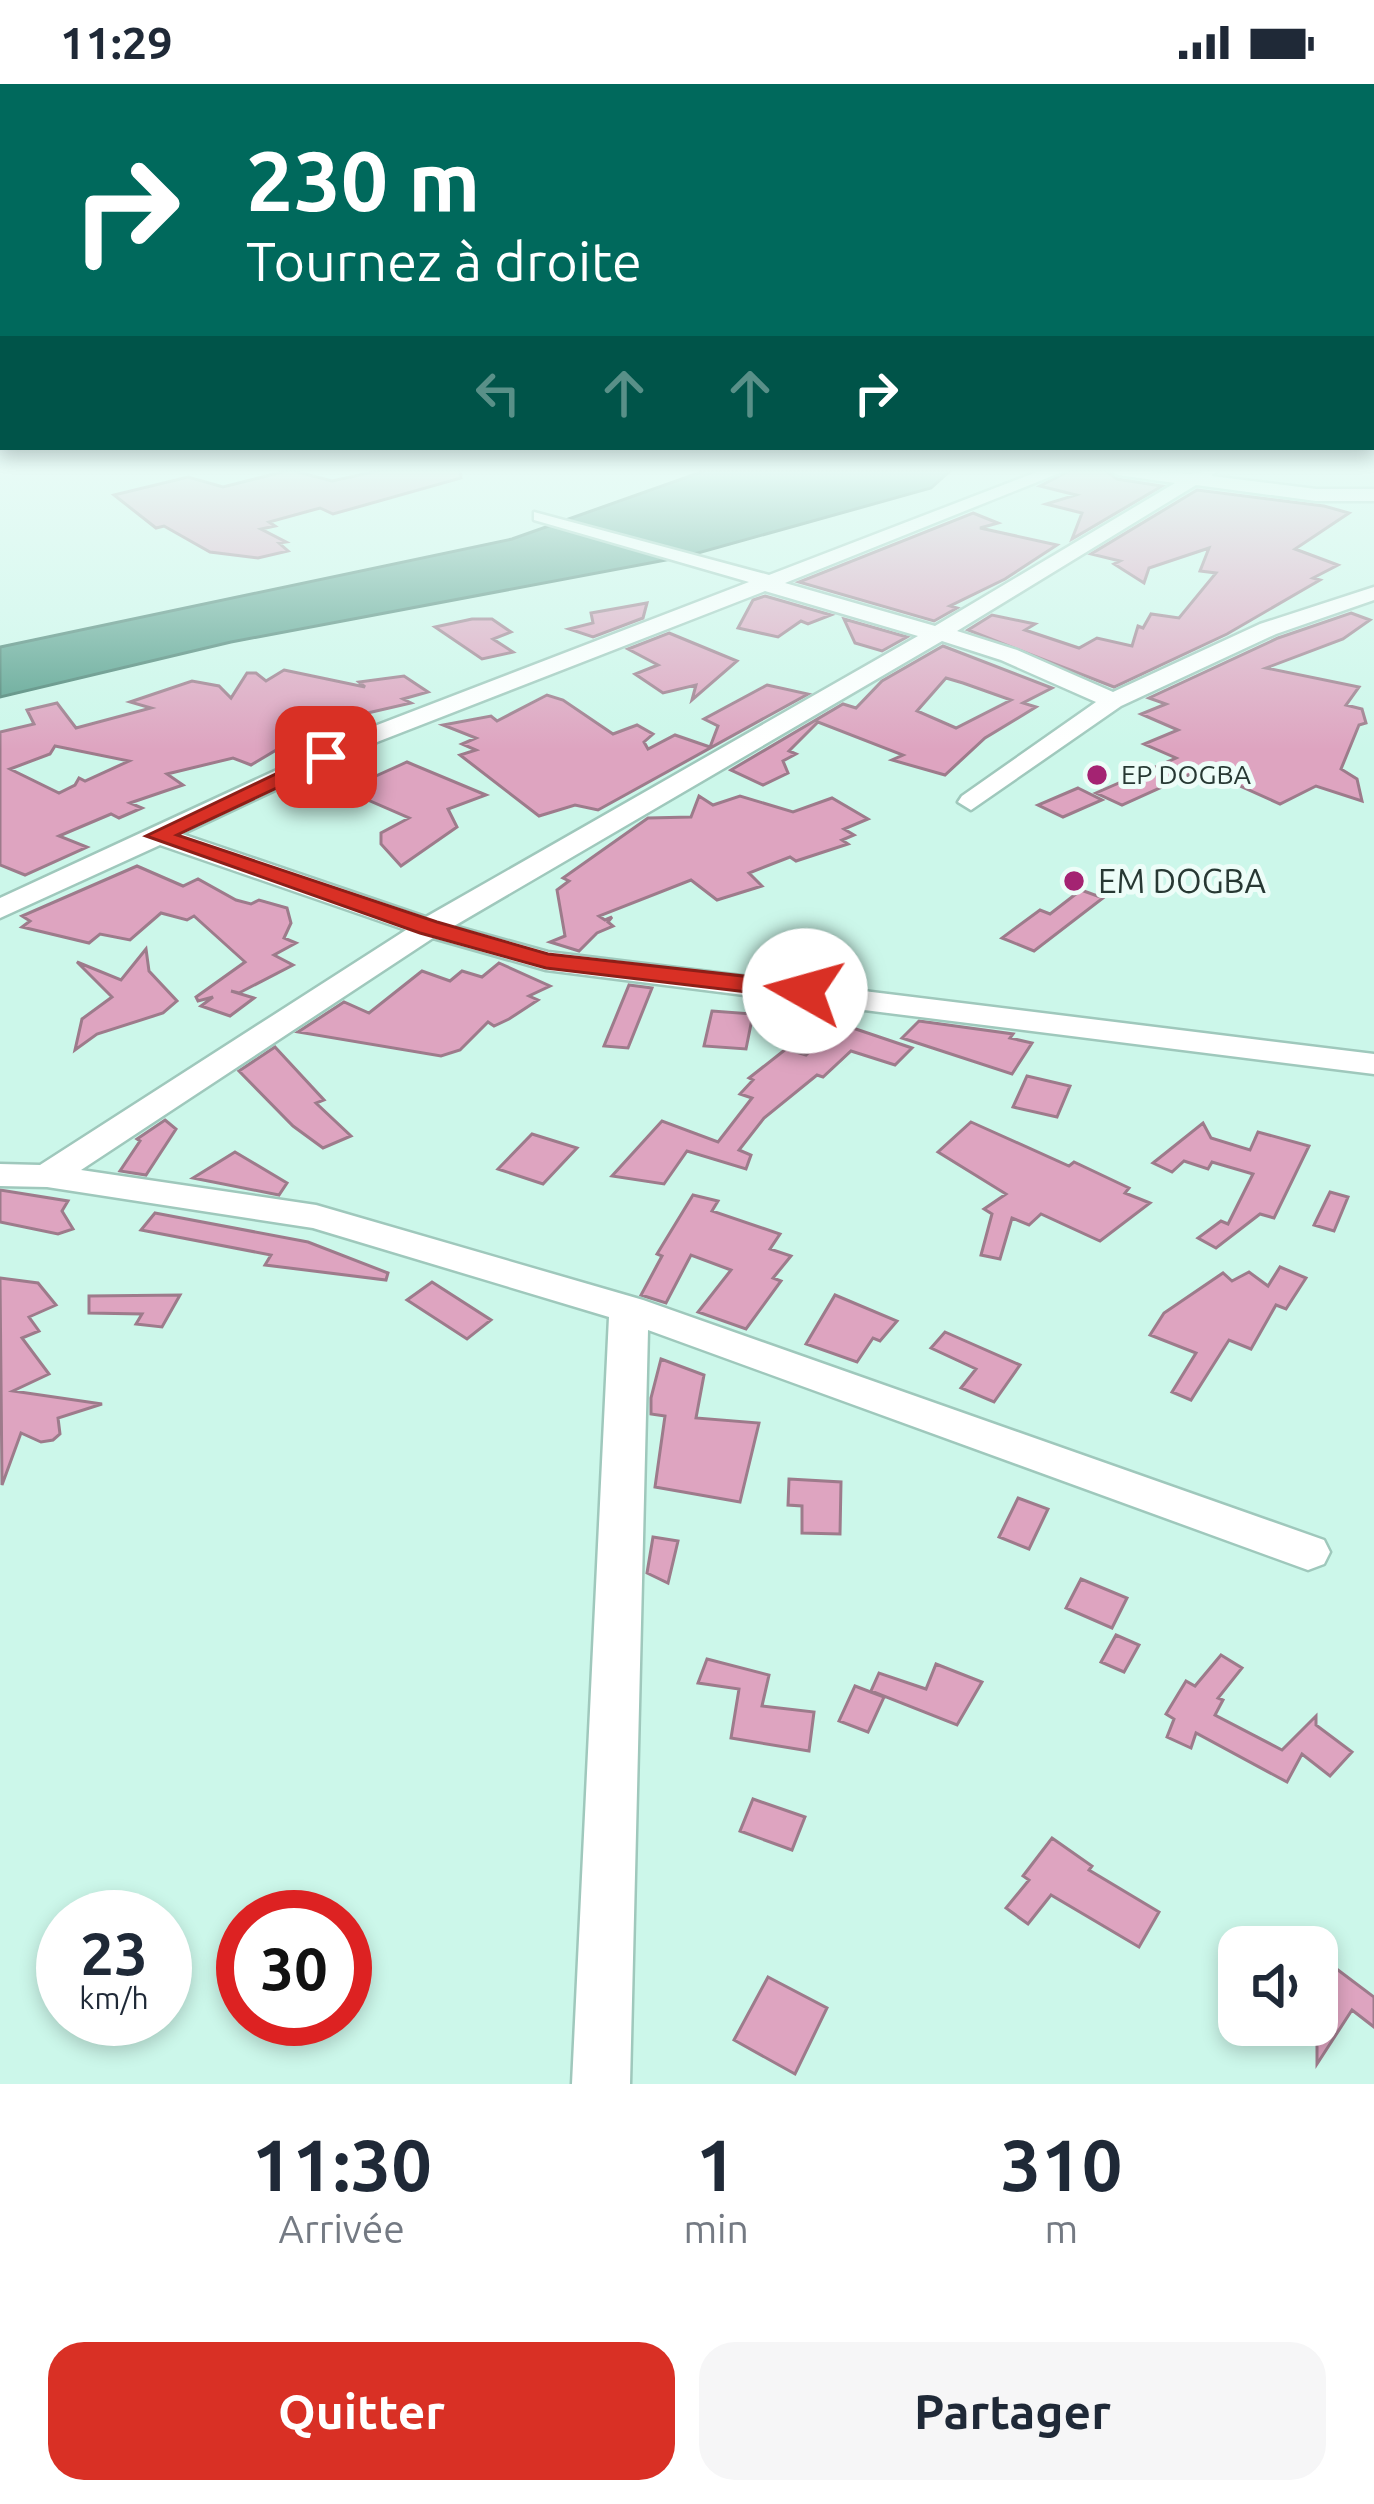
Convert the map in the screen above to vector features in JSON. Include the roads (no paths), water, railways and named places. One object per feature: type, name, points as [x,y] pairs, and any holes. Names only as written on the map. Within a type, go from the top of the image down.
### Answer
[{"type":"street","points":[[702,563],[1009,655],[1113,701]]},
{"type":"street","points":[[0,909],[368,737],[809,563]]},
{"type":"street","points":[[47,1176],[429,928],[773,734],[1052,563]]},
{"type":"street","points":[[971,802],[1113,701],[1268,629],[1374,593]]},
{"type":"street","points":[[158,836],[429,928],[546,961],[1374,1064]]},
{"type":"street","points":[[0,1175],[47,1176],[316,1217],[628,1310],[1308,1552]]},
{"type":"street","points":[[601,2084],[628,1310]]},
{"type":"place","name":"EP DOGBA","points":[[1097,775]]},
{"type":"place","name":"EM DOGBA","points":[[1074,881]]}]
